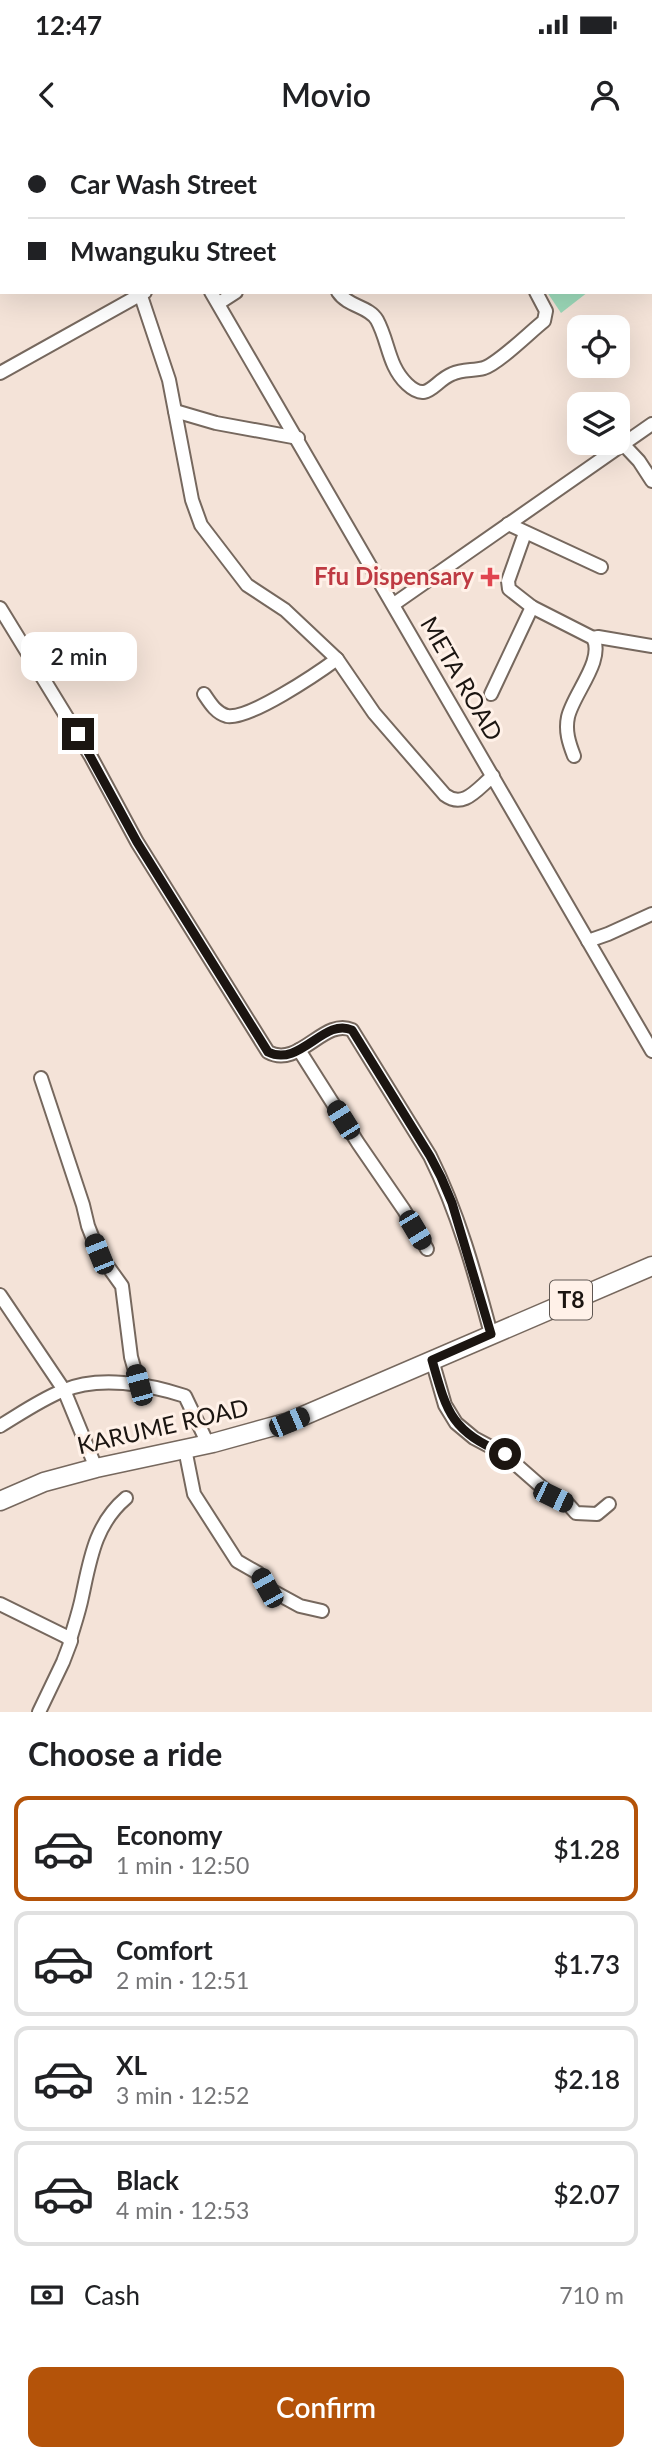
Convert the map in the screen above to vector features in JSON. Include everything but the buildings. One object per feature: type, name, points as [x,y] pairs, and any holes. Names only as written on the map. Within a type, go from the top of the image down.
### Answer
[{"type":"highway","name":"T8","points":[[491,1334],[652,1266]]},
{"type":"highway","name":"KARUME ROAD","points":[[0,1501],[44,1482],[208,1444],[289,1422],[491,1334]]},
{"type":"street","points":[[0,373],[143,294],[169,380],[192,500],[201,524],[211,540],[247,586],[285,610],[337,659],[374,713],[445,795],[454,801],[462,801],[493,776]]},
{"type":"street","points":[[340,294],[352,306],[366,311],[377,320],[390,361],[407,384],[421,393],[454,373],[485,368],[544,321],[546,311],[537,294]]},
{"type":"street","name":"META ROAD","points":[[215,298],[652,1051]]},
{"type":"street","points":[[175,411],[216,423],[298,438]]},
{"type":"street","points":[[630,439],[652,424]]},
{"type":"street","points":[[630,451],[652,481]]},
{"type":"street","points":[[394,604],[607,455]]},
{"type":"street","points":[[508,524],[601,566]]},
{"type":"street","points":[[525,533],[507,586],[532,607],[593,638],[652,646]]},
{"type":"street","points":[[491,694],[532,607]]},
{"type":"street","points":[[0,608],[93,760],[137,842],[268,1052],[289,1056],[335,1029],[345,1027],[352,1030],[441,1177],[452,1203],[491,1334]]},
{"type":"street","points":[[574,756],[569,741],[568,719],[595,658],[597,650],[593,638]]},
{"type":"street","points":[[204,694],[217,711],[224,715],[239,716],[314,676],[337,659]]},
{"type":"street","points":[[588,941],[652,914]]},
{"type":"street","points":[[299,1050],[427,1249]]},
{"type":"street","points":[[41,1078],[88,1226],[99,1254],[122,1286],[131,1357],[139,1385]]},
{"type":"street","points":[[0,1295],[64,1390],[96,1468]]},
{"type":"street","points":[[432,1360],[448,1412],[469,1435],[505,1454],[553,1497],[568,1504],[576,1513],[597,1514],[609,1504]]},
{"type":"street","points":[[0,1426],[64,1390],[109,1382],[156,1387],[184,1396],[208,1444]]},
{"type":"street","points":[[185,1449],[194,1494],[237,1561],[258,1573],[267,1588],[300,1606],[321,1611]]},
{"type":"street","points":[[39,1712],[64,1662],[98,1534],[105,1519],[126,1498]]},
{"type":"street","points":[[0,1604],[70,1640]]},
{"type":"green space","points":[[548,294],[585,294],[561,313]]},
{"type":"place","name":"Ffu Dispensary","points":[[490,577]]},
{"type":"route","points":[[78,734],[137,842],[268,1052],[289,1056],[335,1029],[345,1027],[352,1030],[430,1156],[452,1203],[491,1334],[432,1360],[451,1418],[474,1438],[505,1454]]}]
